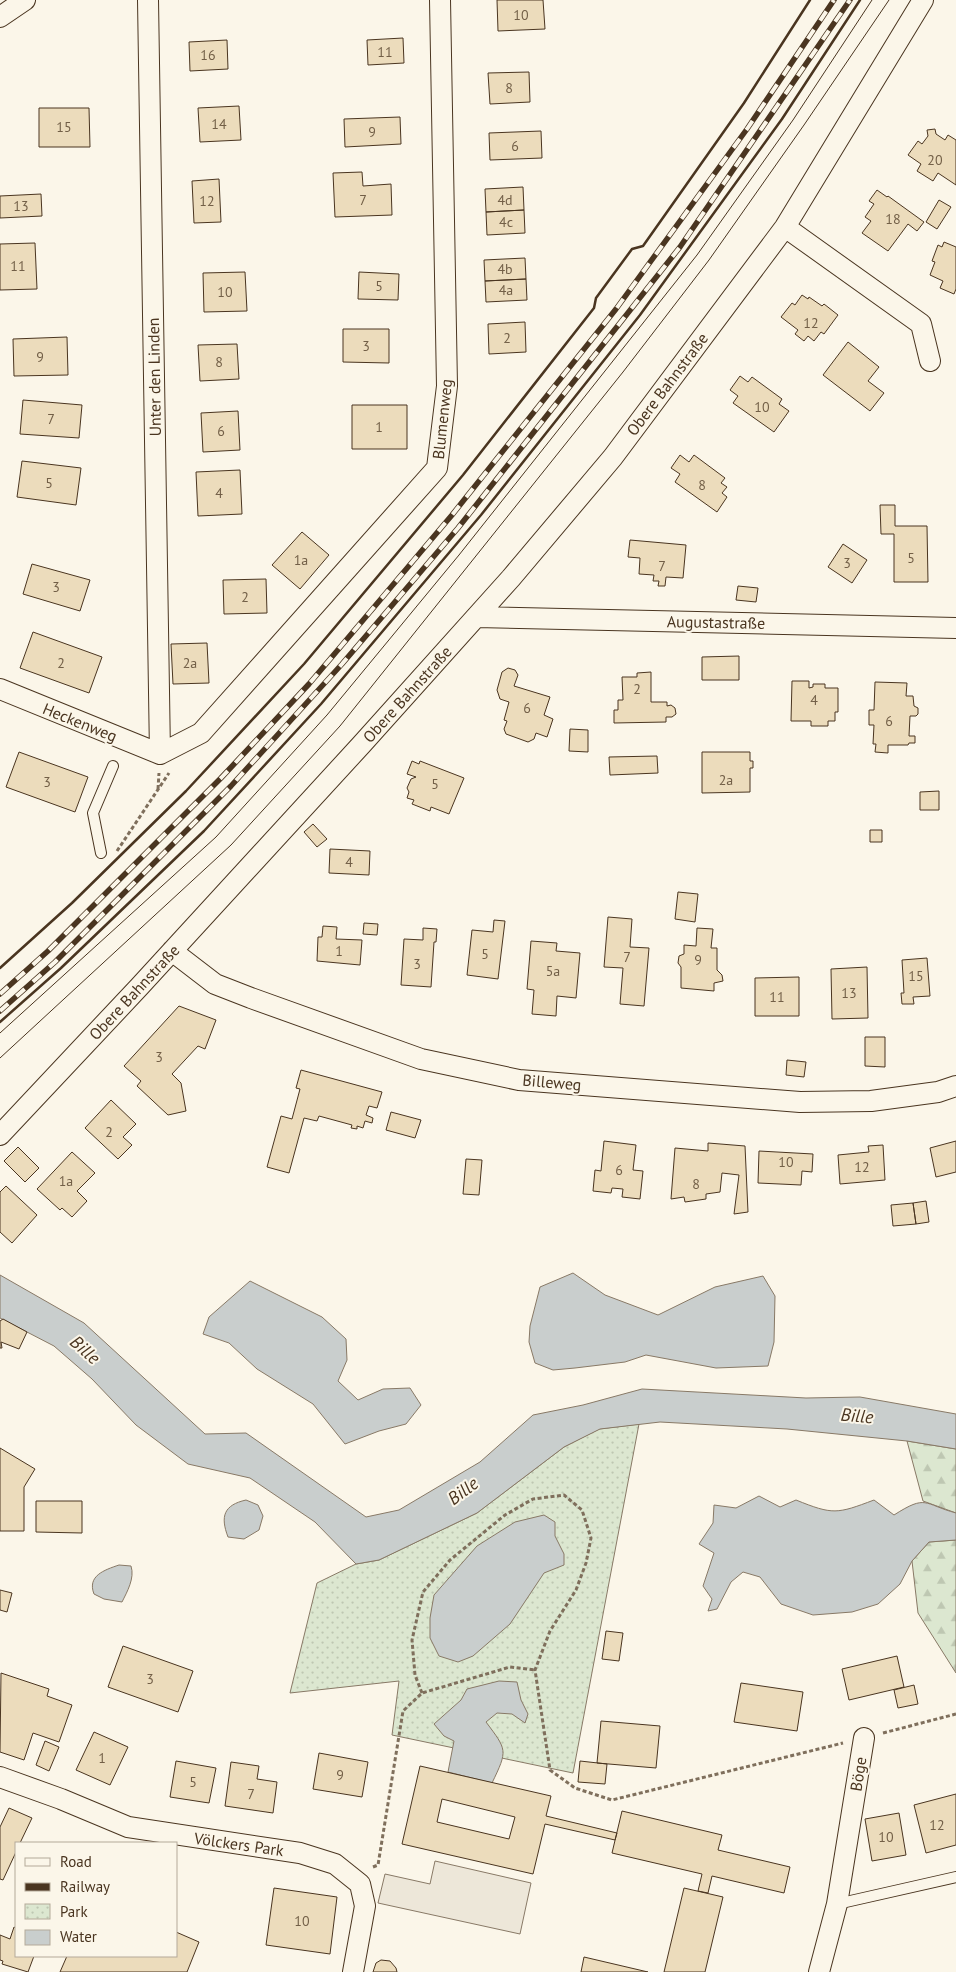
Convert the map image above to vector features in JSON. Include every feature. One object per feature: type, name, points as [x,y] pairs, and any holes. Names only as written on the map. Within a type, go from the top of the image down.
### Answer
[{"type":"street","points":[[0,17],[25,0]]},
{"type":"street","name":"Unter den Linden","points":[[148,0],[166,761]]},
{"type":"street","name":"Blumenweg","points":[[166,761],[201,733],[437,468],[447,386],[440,0]]},
{"type":"street","name":"Obere Bahnstraße","points":[[0,1135],[172,951],[476,617],[613,457],[784,227],[923,0]]},
{"type":"street","points":[[784,227],[921,324],[930,362]]},
{"type":"street","name":"Augustastraße","points":[[476,617],[956,628]]},
{"type":"street","name":"Heckenweg","points":[[0,689],[166,761]]},
{"type":"street","name":"Billeweg","points":[[172,951],[215,984],[251,998],[421,1059],[519,1080],[800,1102],[871,1102],[938,1092],[956,1086]]},
{"type":"street","name":"Böge","points":[[819,1972],[837,1904],[864,1738]]},
{"type":"street","name":"Völckers Park","points":[[0,1776],[61,1798],[128,1827],[300,1853],[335,1864],[360,1884],[365,1906],[353,1972]]},
{"type":"lane","points":[[101,853],[93,813],[112,766]]},
{"type":"lane","points":[[837,1904],[956,1877]]},
{"type":"path","points":[[112,858],[166,761]]},
{"type":"path","points":[[422,1693],[415,1675],[412,1640],[423,1592],[450,1560],[505,1515],[533,1499],[564,1495],[582,1510],[591,1538],[586,1564],[576,1590],[550,1631],[535,1670],[550,1770],[576,1788],[612,1800],[864,1738]]},
{"type":"path","points":[[348,1874],[378,1865],[404,1711],[422,1693],[510,1667],[535,1670]]},
{"type":"path","name":"Böge","points":[[864,1738],[956,1714]]},
{"type":"green space","points":[[639,1424],[573,1773],[392,1735],[399,1681],[290,1693],[317,1583],[356,1564],[379,1560],[477,1513],[564,1447],[599,1429]]},
{"type":"green space","points":[[907,1441],[956,1449],[956,1513],[923,1501]]},
{"type":"green space","points":[[956,1540],[956,1673],[918,1613],[912,1561],[929,1542]]},
{"type":"shaded area","points":[[435,1861],[531,1883],[520,1934],[378,1903],[385,1874],[430,1884]]},
{"type":"water","points":[[573,1273],[605,1295],[658,1315],[715,1287],[763,1276],[775,1296],[774,1342],[768,1366],[716,1368],[646,1355],[625,1362],[553,1370],[535,1363],[529,1342],[530,1326],[540,1287]]},
{"type":"water","name":"Bille","points":[[0,1275],[84,1323],[205,1434],[246,1433],[366,1517],[399,1510],[480,1462],[533,1415],[583,1405],[642,1389],[806,1398],[860,1397],[956,1414],[956,1449],[907,1441],[787,1429],[660,1422],[600,1429],[564,1447],[477,1513],[379,1560],[356,1564],[315,1522],[250,1478],[188,1464],[136,1425],[92,1379],[54,1346],[0,1318]]},
{"type":"water","points":[[250,1281],[322,1317],[346,1339],[347,1360],[338,1381],[358,1400],[383,1389],[410,1388],[421,1405],[406,1424],[379,1431],[345,1444],[313,1404],[257,1369],[229,1343],[203,1334],[209,1317]]},
{"type":"water","points":[[759,1496],[780,1507],[796,1500],[835,1511],[874,1500],[894,1515],[919,1503],[931,1504],[956,1513],[956,1540],[929,1542],[912,1561],[900,1584],[878,1604],[852,1612],[813,1615],[781,1604],[760,1577],[743,1572],[731,1582],[717,1609],[708,1611],[712,1599],[703,1586],[714,1553],[699,1544],[713,1523],[714,1505],[736,1508]]},
{"type":"water","points":[[246,1500],[258,1505],[263,1516],[259,1530],[244,1539],[228,1537],[224,1523],[226,1512],[233,1505]]},
{"type":"water","points":[[544,1515],[555,1522],[555,1536],[564,1554],[564,1565],[544,1573],[510,1624],[473,1656],[458,1662],[439,1656],[430,1638],[430,1618],[434,1595],[477,1546],[515,1522]]},
{"type":"water","points":[[119,1565],[131,1566],[132,1571],[130,1585],[122,1602],[104,1599],[94,1594],[92,1588],[95,1578],[108,1569]]},
{"type":"water","points":[[499,1681],[517,1682],[521,1700],[528,1714],[525,1723],[512,1714],[497,1713],[486,1722],[498,1739],[503,1751],[501,1763],[492,1783],[448,1772],[454,1741],[444,1736],[434,1724],[461,1700],[467,1689]]},
{"type":"building","points":[[497,0],[543,0],[545,29],[498,31]]},
{"type":"building","points":[[403,38],[404,63],[368,65],[367,40]]},
{"type":"building","points":[[227,40],[228,69],[190,71],[189,42]]},
{"type":"building","points":[[529,72],[530,102],[490,104],[488,73]]},
{"type":"building","points":[[239,106],[241,140],[200,142],[198,108]]},
{"type":"building","points":[[39,108],[89,108],[90,147],[39,147]]},
{"type":"building","points":[[400,117],[401,144],[345,147],[344,119]]},
{"type":"building","points":[[935,129],[936,134],[945,140],[948,135],[956,140],[956,185],[938,173],[933,181],[917,171],[921,164],[908,155],[918,141],[922,144],[928,136],[927,130]]},
{"type":"building","points":[[541,131],[542,158],[490,160],[489,133]]},
{"type":"building","points":[[362,172],[363,186],[391,184],[392,215],[335,217],[333,173]]},
{"type":"building","points":[[219,179],[221,222],[194,223],[192,181]]},
{"type":"building","points":[[523,187],[524,210],[486,212],[485,189]]},
{"type":"building","points":[[877,190],[924,222],[917,231],[908,224],[888,251],[862,233],[871,221],[865,217],[874,204],[869,201]]},
{"type":"building","points":[[41,194],[42,216],[0,218],[0,196]]},
{"type":"building","points":[[939,200],[951,207],[937,229],[926,222]]},
{"type":"building","points":[[524,210],[525,233],[487,235],[486,212]]},
{"type":"building","points":[[944,242],[956,247],[956,289],[954,294],[940,288],[943,281],[930,275],[935,262],[932,261],[938,245],[942,247]]},
{"type":"building","points":[[35,243],[37,289],[0,290],[0,244]]},
{"type":"building","points":[[525,258],[526,279],[485,281],[484,260]]},
{"type":"building","points":[[245,272],[247,311],[204,312],[203,273]]},
{"type":"building","points":[[359,272],[399,274],[398,300],[358,299]]},
{"type":"building","points":[[526,279],[527,300],[486,302],[485,281]]},
{"type":"building","points":[[802,295],[808,299],[809,297],[822,306],[824,304],[838,315],[824,334],[821,332],[814,341],[808,336],[804,341],[795,334],[798,330],[781,317],[792,303],[795,305]]},
{"type":"building","points":[[525,322],[526,352],[489,354],[488,324]]},
{"type":"building","points":[[343,329],[389,329],[389,363],[343,362]]},
{"type":"building","points":[[67,337],[68,375],[14,376],[13,339]]},
{"type":"building","points":[[848,342],[879,367],[868,381],[884,393],[870,411],[823,375]]},
{"type":"building","points":[[237,344],[239,379],[200,381],[198,345]]},
{"type":"building","points":[[740,376],[748,382],[752,377],[782,399],[779,404],[789,411],[774,432],[733,403],[738,396],[730,390]]},
{"type":"building","points":[[23,400],[82,405],[79,438],[20,434]]},
{"type":"building","points":[[352,405],[407,405],[407,449],[352,449]]},
{"type":"building","points":[[238,411],[240,450],[203,452],[201,413]]},
{"type":"building","points":[[680,455],[689,462],[694,455],[725,478],[721,483],[727,487],[722,493],[727,497],[717,512],[675,482],[680,474],[671,468]]},
{"type":"building","points":[[22,461],[81,468],[76,505],[17,497]]},
{"type":"building","points":[[240,470],[242,514],[198,516],[196,472]]},
{"type":"building","points":[[880,505],[895,505],[895,526],[927,526],[928,582],[894,582],[894,534],[881,534]]},
{"type":"building","points":[[302,532],[329,555],[300,589],[272,565]]},
{"type":"building","points":[[630,540],[686,545],[683,578],[666,577],[665,586],[658,586],[659,581],[653,581],[654,575],[639,574],[640,558],[628,557]]},
{"type":"building","points":[[843,544],[867,560],[852,583],[828,567]]},
{"type":"building","points":[[32,564],[90,580],[80,611],[23,594]]},
{"type":"building","points":[[266,579],[267,613],[224,614],[223,580]]},
{"type":"building","points":[[738,586],[758,588],[756,602],[736,600]]},
{"type":"building","points":[[33,632],[102,657],[89,693],[20,668]]},
{"type":"building","points":[[207,643],[209,683],[173,684],[171,644]]},
{"type":"building","points":[[739,656],[739,680],[702,680],[702,657]]},
{"type":"building","points":[[508,668],[515,670],[518,675],[514,686],[550,697],[544,715],[553,719],[547,737],[536,733],[534,739],[528,742],[506,734],[504,729],[507,721],[504,720],[509,702],[500,699],[497,690],[502,672]]},
{"type":"building","points":[[651,672],[651,702],[667,702],[667,706],[671,705],[675,708],[676,714],[672,717],[666,717],[666,722],[614,723],[614,710],[618,710],[618,700],[623,700],[622,677],[637,677],[637,673]]},
{"type":"building","points":[[792,681],[809,681],[809,688],[813,687],[813,684],[825,684],[825,688],[838,688],[838,712],[835,712],[835,721],[828,721],[828,726],[811,726],[811,721],[791,721]]},
{"type":"building","points":[[875,682],[907,683],[906,696],[913,696],[914,706],[918,708],[916,716],[910,716],[909,736],[915,736],[915,743],[888,745],[888,753],[875,752],[876,744],[873,744],[874,725],[869,725],[869,710],[874,710]]},
{"type":"building","points":[[570,729],[588,730],[588,752],[569,751]]},
{"type":"building","points":[[19,752],[88,777],[75,812],[6,787]]},
{"type":"building","points":[[702,752],[750,752],[750,761],[753,761],[753,768],[750,768],[750,792],[702,793]]},
{"type":"building","points":[[657,756],[658,773],[610,775],[609,757]]},
{"type":"building","points":[[412,761],[419,764],[420,761],[464,778],[449,814],[431,807],[430,811],[412,804],[414,800],[407,798],[409,792],[407,788],[411,779],[416,777],[407,774]]},
{"type":"building","points":[[939,791],[939,810],[920,810],[920,792]]},
{"type":"building","points":[[313,824],[327,839],[317,847],[304,832]]},
{"type":"building","points":[[870,830],[882,830],[882,842],[870,842]]},
{"type":"building","points":[[330,849],[370,851],[369,875],[329,873]]},
{"type":"building","points":[[678,892],[698,894],[695,922],[675,919]]},
{"type":"building","points":[[608,917],[632,919],[630,947],[649,948],[644,1006],[620,1004],[623,968],[604,967]]},
{"type":"building","points":[[494,920],[505,921],[498,979],[467,975],[472,930],[493,932]]},
{"type":"building","points":[[364,923],[378,924],[377,935],[363,934]]},
{"type":"building","points":[[323,926],[337,927],[336,939],[362,940],[360,965],[317,961],[318,937],[322,937]]},
{"type":"building","points":[[423,928],[437,929],[436,942],[434,942],[431,987],[401,985],[404,939],[423,940]]},
{"type":"building","points":[[697,928],[713,929],[711,948],[717,948],[717,970],[722,975],[723,981],[714,983],[714,991],[681,988],[679,956],[684,954],[684,945],[696,946]]},
{"type":"building","points":[[531,941],[557,943],[556,951],[580,953],[576,998],[557,996],[556,1016],[532,1014],[534,990],[527,989]]},
{"type":"building","points":[[927,958],[930,996],[913,997],[914,1004],[902,1004],[901,993],[904,993],[902,960]]},
{"type":"building","points":[[867,967],[868,1018],[832,1019],[831,969]]},
{"type":"building","points":[[799,977],[799,1016],[755,1016],[755,978]]},
{"type":"building","points":[[179,1006],[216,1020],[205,1049],[198,1046],[172,1074],[181,1083],[186,1111],[168,1115],[137,1086],[141,1081],[124,1066]]},
{"type":"building","points":[[865,1037],[885,1037],[885,1067],[865,1066]]},
{"type":"building","points":[[787,1060],[806,1062],[804,1077],[786,1075]]},
{"type":"building","points":[[301,1070],[382,1092],[377,1108],[369,1106],[366,1115],[373,1118],[372,1123],[365,1121],[363,1128],[357,1126],[357,1129],[351,1128],[352,1125],[319,1116],[317,1121],[304,1118],[289,1173],[267,1167],[281,1116],[292,1119],[300,1089],[296,1088]]},
{"type":"building","points":[[111,1100],[136,1124],[123,1137],[132,1145],[118,1159],[85,1128]]},
{"type":"building","points":[[391,1112],[421,1120],[415,1138],[386,1130]]},
{"type":"building","points":[[604,1141],[636,1145],[633,1170],[643,1171],[640,1199],[622,1197],[623,1189],[612,1188],[611,1193],[593,1191],[595,1170],[601,1171]]},
{"type":"building","points":[[956,1141],[956,1172],[936,1177],[930,1148]]},
{"type":"building","points":[[708,1143],[745,1146],[748,1212],[734,1214],[739,1175],[722,1173],[720,1192],[706,1194],[706,1199],[685,1202],[684,1197],[671,1199],[675,1148],[708,1151]]},
{"type":"building","points":[[883,1145],[885,1180],[840,1184],[838,1155],[869,1152],[868,1146]]},
{"type":"building","points":[[18,1147],[39,1168],[25,1182],[4,1161]]},
{"type":"building","points":[[759,1151],[813,1154],[812,1172],[802,1171],[801,1185],[758,1183]]},
{"type":"building","points":[[72,1152],[95,1173],[77,1191],[87,1201],[72,1217],[62,1208],[60,1210],[37,1189]]},
{"type":"building","points":[[466,1159],[482,1160],[479,1195],[463,1194]]},
{"type":"building","points":[[6,1186],[37,1215],[12,1243],[0,1232],[0,1192]]},
{"type":"building","points":[[926,1201],[929,1222],[916,1224],[913,1203]]},
{"type":"building","points":[[913,1203],[916,1224],[893,1226],[891,1205]]},
{"type":"building","points":[[3,1319],[27,1332],[19,1349],[1,1342],[2,1348],[0,1348],[0,1321]]},
{"type":"building","points":[[0,1448],[35,1469],[24,1487],[24,1531],[0,1531]]},
{"type":"building","points":[[36,1501],[82,1501],[82,1533],[36,1532]]},
{"type":"building","points":[[0,1590],[12,1593],[7,1612],[0,1610]]},
{"type":"building","points":[[606,1631],[623,1633],[619,1661],[602,1659]]},
{"type":"building","points":[[123,1646],[193,1671],[178,1712],[108,1687]]},
{"type":"building","points":[[897,1656],[904,1687],[849,1700],[842,1669]]},
{"type":"building","points":[[1,1673],[49,1689],[47,1696],[72,1705],[59,1742],[33,1733],[24,1760],[0,1752]]},
{"type":"building","points":[[741,1683],[803,1692],[797,1731],[734,1722]]},
{"type":"building","points":[[914,1685],[918,1704],[898,1708],[894,1690]]},
{"type":"building","points":[[601,1721],[660,1726],[656,1768],[597,1763]]},
{"type":"building","points":[[94,1732],[128,1747],[110,1785],[76,1770]]},
{"type":"building","points":[[45,1741],[59,1747],[49,1771],[36,1765]]},
{"type":"building","points":[[319,1753],[368,1762],[362,1797],[313,1789]]},
{"type":"building","points":[[176,1761],[216,1768],[209,1803],[170,1797]]},
{"type":"building","points":[[580,1761],[607,1764],[605,1784],[578,1782]]},
{"type":"building","points":[[231,1762],[259,1766],[257,1779],[277,1782],[273,1813],[225,1806]]},
{"type":"building","points":[[420,1766],[551,1796],[546,1816],[617,1833],[615,1840],[545,1824],[533,1874],[402,1844]],"holes":[[[442,1799],[515,1817],[509,1839],[437,1822]]]},
{"type":"building","points":[[956,1794],[956,1845],[926,1853],[914,1805]]},
{"type":"building","points":[[9,1808],[32,1818],[20,1842],[15,1842],[15,1854],[3,1880],[0,1879],[0,1827]]},
{"type":"building","points":[[622,1811],[722,1835],[718,1850],[790,1867],[784,1893],[712,1876],[708,1893],[698,1891],[702,1874],[612,1853]]},
{"type":"building","points":[[899,1813],[906,1855],[872,1861],[865,1819]]},
{"type":"building","points":[[274,1888],[337,1897],[330,1954],[266,1945]]},
{"type":"building","points":[[684,1888],[723,1897],[705,1972],[664,1972]]},
{"type":"building","points":[[14,1927],[15,1957],[34,1957],[28,1972],[2,1964],[3,1961],[0,1960],[0,1935],[10,1939]]},
{"type":"building","points":[[178,1933],[199,1942],[187,1972],[60,1972],[67,1957],[178,1957]]},
{"type":"building","points":[[584,1957],[648,1972],[581,1972]]},
{"type":"building","points":[[381,1960],[390,1961],[397,1972],[373,1972],[376,1963]]},
{"type":"tram line","points":[[0,1033],[216,837],[327,715],[459,555],[697,255],[793,120],[872,0]]},
{"type":"tram line","points":[[0,1058],[231,845],[340,726],[623,372],[709,260],[889,0]]},
{"type":"railway","points":[[0,994],[48,951],[221,778],[309,684],[452,515],[616,309],[747,129],[834,0]]},
{"type":"railway","points":[[0,1011],[55,962],[231,786],[342,664],[458,528],[680,247],[850,0]]},
{"type":"wall","points":[[0,968],[72,903],[186,791],[304,664],[463,475],[594,308],[596,298],[632,249],[643,246],[744,103],[810,0]]},
{"type":"wall","points":[[0,1022],[61,968],[204,831],[321,704],[481,515],[640,315],[782,119],[860,0]]}]
